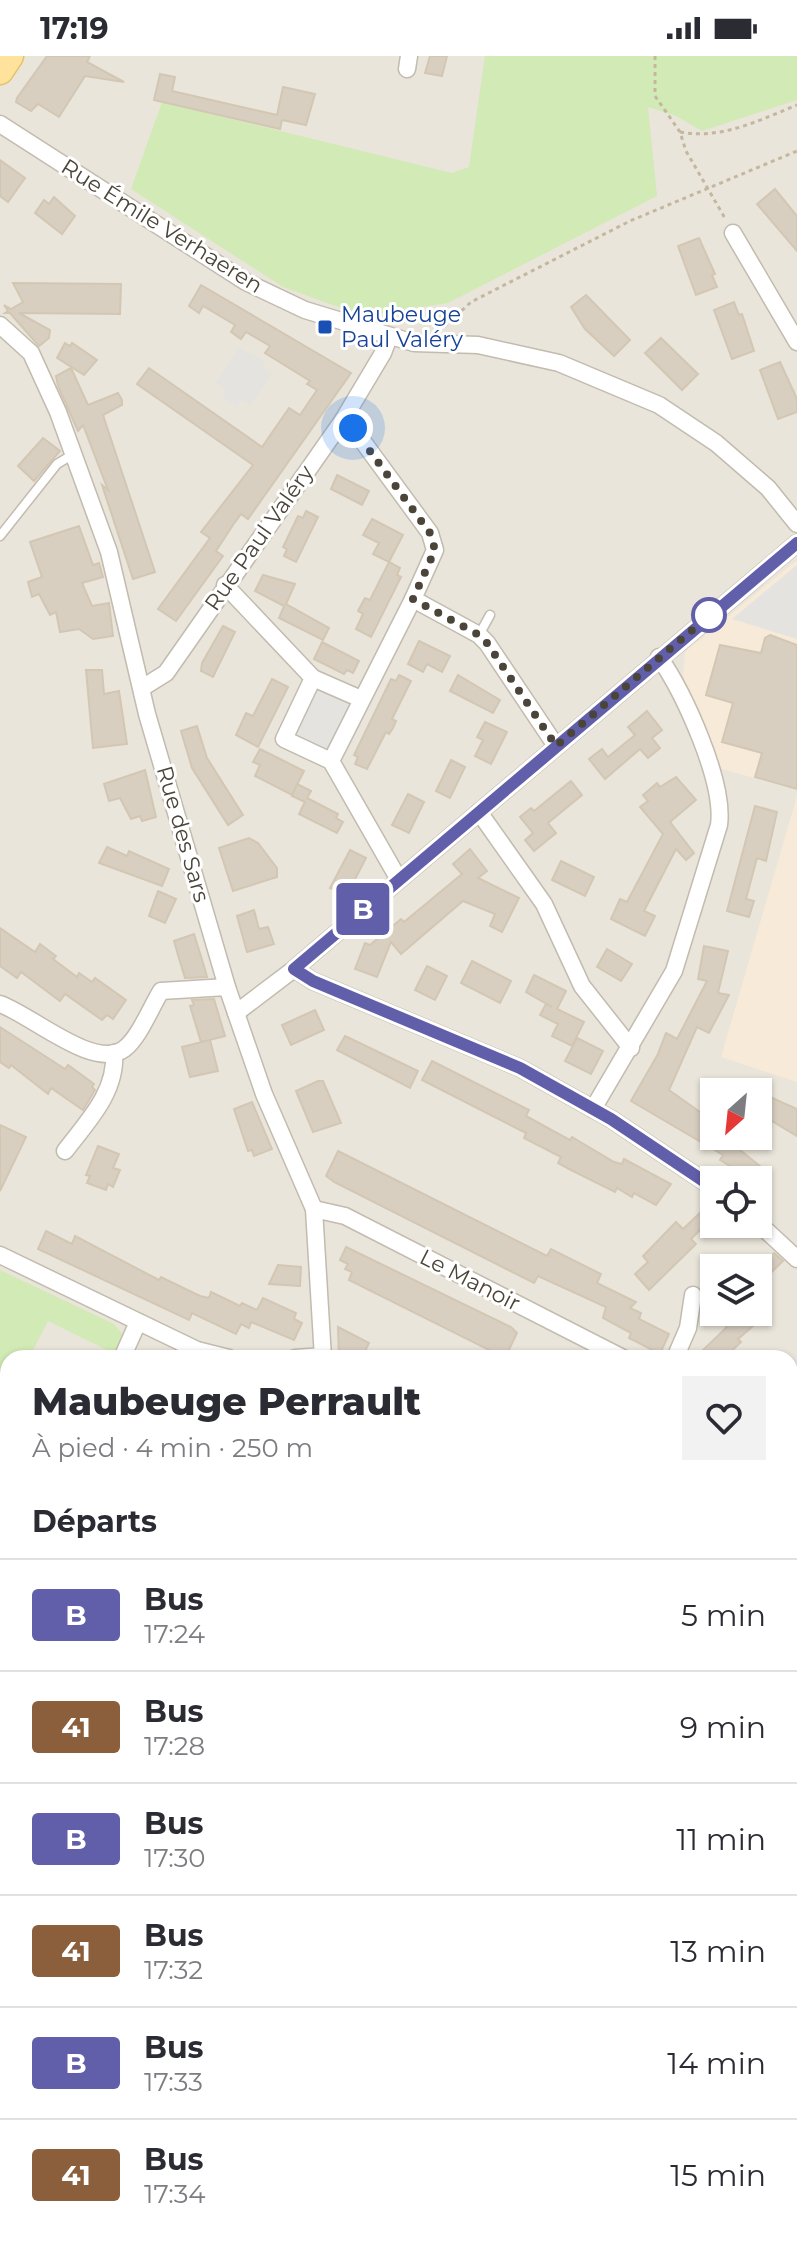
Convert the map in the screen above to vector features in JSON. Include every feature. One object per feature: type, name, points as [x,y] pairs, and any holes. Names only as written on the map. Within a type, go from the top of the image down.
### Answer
[{"type":"main road","points":[[0,71],[10,56]]},
{"type":"street","name":"Rue Émile Verhaeren","points":[[0,124],[246,282],[305,310],[389,337],[432,344],[478,345],[559,363],[659,405],[716,443],[768,488],[797,524]]},
{"type":"street","points":[[733,233],[797,342]]},
{"type":"street","name":"Rue des Sars","points":[[0,325],[31,353],[58,412],[109,552],[142,688],[227,987],[264,1094],[314,1209],[323,1350]]},
{"type":"street","name":"Rue Paul Valéry","points":[[142,688],[166,673],[343,420],[383,353],[389,337]]},
{"type":"street","points":[[331,761],[435,550],[430,533],[353,428],[343,420]]},
{"type":"street","points":[[236,1013],[294,969],[797,543]]},
{"type":"street","points":[[225,585],[313,678],[361,699]]},
{"type":"street","points":[[413,599],[479,635],[556,746]]},
{"type":"street","points":[[593,1109],[674,971],[721,810],[700,739],[680,689],[659,657]]},
{"type":"street","points":[[313,678],[284,739],[331,761],[398,878]]},
{"type":"street","points":[[479,812],[544,904],[582,986],[631,1048]]},
{"type":"street","points":[[294,969],[313,981],[520,1068],[593,1109],[700,1179]]},
{"type":"street","points":[[0,1004],[79,1048],[114,1053],[126,1048],[161,991],[227,987]]},
{"type":"street","points":[[65,1151],[106,1095],[115,1068],[114,1053]]},
{"type":"street","name":"Le Manoir","points":[[314,1209],[345,1216],[607,1350]]},
{"type":"street","points":[[772,1236],[797,1259]]},
{"type":"street","points":[[0,1255],[197,1350]]},
{"type":"street","points":[[678,1350],[688,1328],[693,1295]]},
{"type":"street","points":[[126,1350],[138,1322]]},
{"type":"lane","points":[[0,536],[57,464],[72,455]]},
{"type":"lane","points":[[479,635],[490,615]]},
{"type":"path","points":[[655,56],[655,96],[680,132],[686,151],[710,187],[733,233]]},
{"type":"path","points":[[680,132],[700,135],[743,126],[797,105]]},
{"type":"path","points":[[432,344],[450,319],[471,302],[630,221],[797,151]]},
{"type":"shaded area","points":[[0,56],[797,56],[797,1350],[0,1350]]},
{"type":"shaded area","points":[[239,348],[266,361],[262,366],[272,373],[250,406],[242,400],[237,407],[222,397],[226,390],[215,383]]},
{"type":"shaded area","points":[[797,560],[797,790],[722,769],[683,676],[685,652]]},
{"type":"shaded area","points":[[797,565],[797,639],[732,619]]},
{"type":"shaded area","points":[[318,689],[350,704],[327,751],[296,735]]},
{"type":"shaded area","points":[[797,796],[797,1082],[721,1057]]},
{"type":"green space","points":[[485,56],[797,56],[797,100],[702,131],[676,116],[648,107],[657,196],[448,303],[363,316],[283,287],[131,189],[162,102],[452,173],[469,167]]},
{"type":"green space","points":[[0,1270],[114,1324],[124,1336],[117,1350],[107,1350],[48,1321],[33,1350],[0,1350]]},
{"type":"building","points":[[47,56],[90,56],[87,62],[124,82],[85,76],[59,117],[38,104],[31,111],[16,102],[17,98]]},
{"type":"building","points":[[430,56],[447,56],[442,76],[425,73]]},
{"type":"building","points":[[160,74],[175,77],[172,91],[277,115],[283,87],[315,94],[306,125],[282,120],[280,129],[154,100]]},
{"type":"building","points":[[0,160],[25,178],[8,202],[0,196]]},
{"type":"building","points":[[775,189],[797,216],[797,251],[757,204]]},
{"type":"building","points":[[54,197],[75,216],[62,234],[35,213],[44,200],[49,204]]},
{"type":"building","points":[[699,238],[715,274],[712,275],[717,287],[696,295],[678,246]]},
{"type":"building","points":[[13,283],[121,284],[120,314],[19,313],[50,330],[49,338],[39,346],[10,313],[5,313],[8,311],[4,305],[11,309],[23,302]]},
{"type":"building","points":[[201,285],[351,373],[248,519],[241,514],[233,525],[216,551],[223,556],[176,621],[158,609],[210,538],[201,532],[253,465],[137,384],[149,368],[262,447],[289,408],[300,415],[317,390],[307,384],[310,381],[265,353],[270,346],[246,332],[241,339],[231,332],[235,325],[203,306],[199,313],[189,306]]},
{"type":"building","points":[[586,295],[630,340],[614,356],[585,329],[571,307]]},
{"type":"building","points":[[734,302],[739,315],[742,314],[754,351],[732,359],[714,310]]},
{"type":"building","points":[[661,338],[698,374],[682,390],[645,353]]},
{"type":"building","points":[[65,343],[70,346],[72,343],[97,360],[84,375],[57,358]]},
{"type":"building","points":[[780,362],[797,399],[797,412],[778,419],[760,370]]},
{"type":"building","points":[[71,368],[88,405],[118,393],[122,400],[122,405],[103,415],[155,572],[133,579],[102,485],[108,490],[83,425],[78,431],[58,386],[56,376]]},
{"type":"building","points":[[43,438],[60,451],[34,481],[18,466]]},
{"type":"building","points":[[337,475],[369,491],[362,505],[331,489]]},
{"type":"building","points":[[306,511],[318,517],[296,562],[284,556],[287,549],[283,547],[298,516],[303,518]]},
{"type":"building","points":[[372,519],[403,535],[389,562],[373,554],[379,543],[363,535]]},
{"type":"building","points":[[79,526],[93,565],[99,563],[103,577],[82,583],[92,606],[109,603],[113,636],[93,639],[79,629],[60,632],[56,612],[50,615],[39,594],[32,597],[28,582],[42,577],[30,542]]},
{"type":"building","points":[[389,562],[400,568],[397,575],[401,577],[371,637],[356,629],[363,614],[358,611],[365,598],[370,600]]},
{"type":"building","points":[[263,575],[295,584],[286,604],[329,628],[323,640],[279,618],[284,606],[255,591]]},
{"type":"building","points":[[223,626],[235,632],[213,677],[201,671],[202,663]]},
{"type":"building","points":[[770,635],[797,645],[797,789],[755,777],[762,753],[722,742],[733,703],[706,695],[720,645],[761,653],[765,638]]},
{"type":"building","points":[[419,641],[450,656],[442,672],[427,664],[423,672],[408,664]]},
{"type":"building","points":[[322,642],[359,661],[353,673],[347,670],[344,674],[314,659]]},
{"type":"building","points":[[86,670],[102,670],[104,694],[119,691],[127,744],[93,748]]},
{"type":"building","points":[[399,675],[411,681],[392,719],[396,721],[393,728],[389,734],[386,732],[367,769],[355,764],[358,757],[354,755],[391,679],[396,681]]},
{"type":"building","points":[[458,675],[500,700],[493,713],[450,691]]},
{"type":"building","points":[[272,679],[288,687],[258,747],[236,735],[246,713],[253,716]]},
{"type":"building","points":[[647,711],[662,730],[652,738],[660,748],[648,758],[640,749],[605,779],[589,759],[602,749],[608,757],[635,735],[628,727]]},
{"type":"building","points":[[485,722],[507,732],[491,764],[475,756],[483,740],[477,737]]},
{"type":"building","points":[[197,726],[207,758],[243,815],[228,825],[192,768],[181,731]]},
{"type":"building","points":[[260,749],[304,771],[292,795],[255,776],[260,765],[253,762]]},
{"type":"building","points":[[451,760],[465,767],[450,798],[436,791]]},
{"type":"building","points":[[145,770],[156,817],[142,821],[140,816],[131,819],[120,798],[109,801],[104,784]]},
{"type":"building","points":[[676,777],[696,800],[670,822],[694,853],[686,860],[676,849],[644,911],[655,916],[645,936],[611,919],[620,899],[627,902],[663,834],[640,807],[648,801],[643,795],[657,783],[660,787]]},
{"type":"building","points":[[571,781],[582,795],[548,823],[556,833],[534,851],[525,840],[533,833],[520,817],[531,808],[534,811]]},
{"type":"building","points":[[297,784],[311,791],[307,798],[338,814],[336,818],[343,822],[337,833],[299,814],[305,802],[292,796]]},
{"type":"building","points":[[408,794],[424,802],[409,833],[392,825]]},
{"type":"building","points":[[755,806],[777,812],[766,861],[757,858],[746,899],[754,901],[749,917],[727,911]]},
{"type":"building","points":[[249,838],[258,843],[277,868],[277,877],[233,891],[219,848]]},
{"type":"building","points":[[107,847],[127,856],[129,851],[169,869],[162,886],[99,863]]},
{"type":"building","points":[[470,849],[487,871],[478,878],[519,898],[502,932],[490,926],[495,914],[463,901],[401,954],[391,942],[377,977],[355,969],[365,943],[370,945],[401,919],[404,922],[462,874],[453,864]]},
{"type":"building","points":[[350,850],[366,858],[350,889],[345,887],[342,893],[330,888]]},
{"type":"building","points":[[561,861],[594,877],[585,896],[552,880]]},
{"type":"building","points":[[158,891],[176,899],[165,923],[149,916]]},
{"type":"building","points":[[254,910],[259,929],[268,927],[274,944],[247,952],[237,916]]},
{"type":"building","points":[[0,928],[35,952],[40,944],[56,956],[53,959],[77,977],[79,973],[92,982],[95,978],[126,1000],[113,1019],[107,1015],[102,1020],[65,994],[60,1001],[21,972],[17,978],[0,966]]},
{"type":"building","points":[[194,934],[207,977],[185,978],[178,955],[174,941]]},
{"type":"building","points":[[704,946],[728,951],[718,993],[729,995],[709,1033],[697,1027],[669,1090],[700,1112],[700,1142],[631,1101],[658,1054],[666,1033],[677,1039],[707,981],[698,979]]},
{"type":"building","points":[[607,949],[632,964],[621,981],[597,967]]},
{"type":"building","points":[[472,961],[511,981],[500,1003],[461,983]]},
{"type":"building","points":[[427,966],[447,976],[435,1000],[415,990]]},
{"type":"building","points":[[534,975],[566,991],[557,1009],[584,1022],[572,1046],[552,1036],[558,1024],[540,1015],[546,1004],[552,1007],[526,992]]},
{"type":"building","points":[[214,999],[225,1036],[201,1042],[190,1006],[194,1005],[192,1000]]},
{"type":"building","points":[[315,1010],[324,1030],[291,1045],[282,1025]]},
{"type":"building","points":[[0,1027],[65,1069],[68,1065],[94,1084],[92,1087],[95,1090],[83,1110],[51,1088],[48,1094],[11,1065],[9,1068],[0,1062]]},
{"type":"building","points":[[345,1036],[418,1071],[410,1088],[337,1050]]},
{"type":"building","points":[[577,1038],[603,1051],[591,1074],[565,1061]]},
{"type":"building","points":[[210,1040],[218,1071],[190,1077],[182,1047]]},
{"type":"building","points":[[432,1061],[529,1110],[526,1116],[570,1140],[572,1137],[614,1162],[622,1164],[624,1159],[671,1184],[656,1205],[634,1193],[632,1197],[617,1188],[615,1192],[571,1170],[558,1163],[561,1157],[524,1138],[526,1133],[422,1080]]},
{"type":"building","points":[[323,1081],[341,1123],[313,1132],[296,1091]]},
{"type":"building","points":[[772,1098],[797,1109],[797,1136],[772,1121]]},
{"type":"building","points":[[252,1102],[272,1149],[254,1156],[252,1150],[248,1151],[234,1109]]},
{"type":"building","points":[[0,1125],[26,1137],[0,1191]]},
{"type":"building","points":[[98,1146],[119,1154],[113,1168],[120,1170],[113,1187],[108,1184],[106,1190],[87,1183],[90,1176],[86,1175]]},
{"type":"building","points":[[714,1150],[740,1150],[760,1166],[730,1166],[720,1160],[723,1155]]},
{"type":"building","points":[[338,1151],[547,1256],[551,1249],[601,1274],[597,1283],[636,1302],[630,1308],[641,1313],[639,1319],[669,1334],[662,1350],[652,1350],[629,1338],[631,1333],[603,1318],[606,1307],[538,1276],[534,1283],[326,1176]]},
{"type":"building","points":[[700,1213],[700,1230],[691,1239],[696,1244],[649,1290],[635,1274],[648,1262],[643,1256],[676,1222],[683,1229]]},
{"type":"building","points":[[46,1231],[72,1244],[75,1236],[159,1280],[161,1277],[200,1296],[209,1298],[211,1292],[240,1306],[242,1303],[257,1310],[263,1298],[296,1313],[294,1319],[302,1323],[294,1340],[251,1322],[249,1328],[241,1324],[236,1334],[192,1313],[189,1320],[38,1249]]},
{"type":"building","points":[[346,1247],[511,1327],[517,1333],[509,1350],[489,1350],[349,1280],[352,1272],[345,1269],[348,1264],[340,1260]]},
{"type":"building","points":[[774,1253],[783,1261],[772,1272]]},
{"type":"building","points":[[278,1265],[301,1267],[300,1286],[269,1284]]},
{"type":"building","points":[[753,1326],[738,1339],[741,1342],[732,1350],[703,1350],[727,1327]]},
{"type":"building","points":[[338,1327],[369,1343],[366,1350],[339,1350]]},
{"type":"bus line","name":"B","points":[[700,1179],[611,1119],[520,1068],[313,981],[294,969],[797,543]]},
{"type":"place","name":"Maubeuge Paul Valéry","points":[[325,327]]},
{"type":"route","points":[[353,428],[430,533],[435,550],[413,599],[479,635],[487,643],[556,746],[717,609],[709,615]]}]
